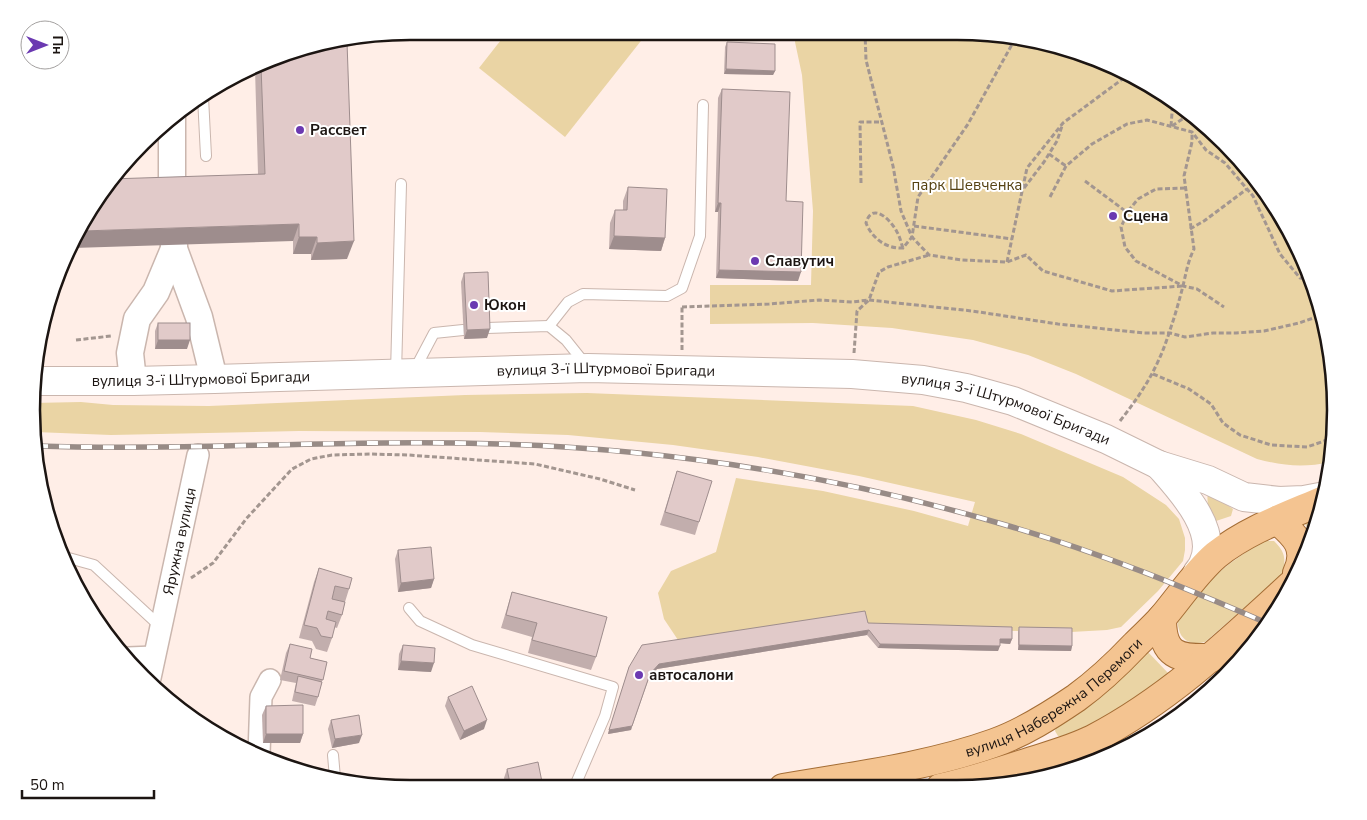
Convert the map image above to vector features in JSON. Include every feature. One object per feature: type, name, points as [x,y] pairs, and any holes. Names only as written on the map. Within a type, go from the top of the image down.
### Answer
[{"type":"main road","name":"вулиця 3-ї Штурмової Бригади","points":[[41,381],[133,381],[588,368],[852,374],[923,380],[966,388],[1013,401],[1057,418],[1159,465],[1208,480],[1244,497],[1277,520]]},
{"type":"main road","name":"вулиця 3-ї Штурмової Бригади","points":[[1159,465],[1194,507],[1206,537],[1207,549],[1204,563],[1197,574]]},
{"type":"main road","name":"вулиця 3-ї Штурмової Бригади","points":[[1244,497],[1278,501],[1316,498]]},
{"type":"main road","name":"вулиця Набережна Перемоги","points":[[829,780],[942,758],[994,743],[1044,719],[1077,697],[1106,674],[1162,618],[1197,574],[1217,555],[1244,536],[1314,504]]},
{"type":"main road","points":[[1277,520],[1294,535],[1300,548]]},
{"type":"main road","name":"вулиця Набережна Перемоги","points":[[973,779],[1091,740],[1148,706],[1177,685],[1211,658],[1274,601]]},
{"type":"main road","points":[[1162,618],[1162,631],[1166,643],[1173,653],[1193,659],[1211,658]]},
{"type":"street","points":[[133,381],[130,353],[137,319],[156,292],[173,225],[172,127]]},
{"type":"street","points":[[173,225],[214,379]]},
{"type":"street","name":"Яружна вулиця","points":[[151,674],[198,455]]},
{"type":"street","points":[[135,658],[154,657]]},
{"type":"street","points":[[259,748],[261,697],[270,680]]},
{"type":"lane","points":[[203,103],[206,156]]},
{"type":"lane","points":[[549,326],[568,302],[584,294],[667,296],[682,288],[700,236],[704,104]]},
{"type":"lane","points":[[401,184],[405,373]]},
{"type":"lane","points":[[487,328],[549,326],[566,340],[588,368]]},
{"type":"lane","points":[[405,373],[434,333],[463,330]]},
{"type":"lane","points":[[71,559],[94,565],[161,627]]},
{"type":"lane","points":[[409,608],[420,621],[472,645],[613,686],[605,716],[577,780]]},
{"type":"lane","points":[[334,755],[336,772]]},
{"type":"path","points":[[865,40],[866,60],[880,122],[893,166],[901,211],[912,237],[929,255]]},
{"type":"path","points":[[903,248],[912,237],[918,197],[968,124],[1013,44]]},
{"type":"path","points":[[1007,262],[1027,168],[1063,123],[1123,79]]},
{"type":"path","points":[[1171,126],[1172,109]]},
{"type":"path","points":[[1171,126],[1184,118]]},
{"type":"path","points":[[1050,197],[1066,166],[1092,144],[1127,124],[1147,120],[1192,132],[1206,150],[1225,163],[1253,196],[1280,254],[1300,278],[1303,278]]},
{"type":"path","points":[[861,183],[860,122],[880,122]]},
{"type":"path","points":[[1023,189],[1057,141],[1063,123]]},
{"type":"path","points":[[1106,440],[1141,395],[1153,374],[1170,333],[1188,260],[1194,249],[1184,176],[1192,142],[1192,132]]},
{"type":"path","points":[[1049,154],[1066,166]]},
{"type":"path","points":[[1085,181],[1128,213]]},
{"type":"path","points":[[1185,188],[1156,189],[1138,199],[1128,213],[1122,227],[1125,247],[1136,261],[1183,286],[1197,289],[1224,307]]},
{"type":"path","points":[[1190,229],[1247,189]]},
{"type":"path","points":[[879,213],[886,217],[897,231],[903,248],[885,245],[874,237],[868,230],[867,218],[872,214],[879,213]]},
{"type":"path","points":[[914,226],[1012,239]]},
{"type":"path","points":[[852,374],[857,310],[869,300],[879,272],[888,267],[929,255],[962,260],[1007,262],[1026,255],[1043,271],[1112,291],[1183,286]]},
{"type":"path","points":[[682,326],[682,307],[818,300],[852,302],[869,300],[972,311],[1058,324],[1144,333],[1170,333],[1185,337],[1213,333],[1264,330],[1315,317]]},
{"type":"path","points":[[76,340],[117,336]]},
{"type":"path","points":[[1153,374],[1189,389],[1211,404],[1223,423],[1240,435],[1271,445],[1307,446],[1325,440]]},
{"type":"path","points":[[170,588],[213,564],[246,519],[292,469],[311,459],[332,455],[370,454],[535,464],[600,479],[635,490]]},
{"type":"green space","points":[[501,40],[642,40],[565,137],[479,68]]},
{"type":"green space","name":"парк Шевченка","points":[[795,40],[957,40],[1005,43],[1029,47],[1099,68],[1163,102],[1182,116],[1219,148],[1251,185],[1265,204],[1299,268],[1314,314],[1324,362],[1327,410],[1323,463],[1294,465],[1257,459],[1076,374],[1028,355],[973,340],[892,328],[813,323],[710,324],[710,285],[811,285],[813,211],[802,75]]},
{"type":"green space","points":[[587,393],[913,406],[976,420],[1021,434],[1123,477],[1166,505],[1179,519],[1185,538],[1183,561],[1158,591],[1121,627],[1107,630],[1071,632],[866,628],[680,643],[664,619],[658,593],[671,571],[716,552],[736,478],[823,491],[914,511],[968,526],[975,502],[859,476],[758,457],[673,445],[568,435],[480,432],[299,431],[111,435],[41,432],[40,403],[81,402],[113,405],[209,406],[465,395]]},
{"type":"green space","points":[[1208,492],[1233,509],[1231,516],[1213,522],[1208,503]]},
{"type":"green space","points":[[1310,520],[1307,528],[1304,522]]},
{"type":"green space","points":[[1263,541],[1274,541],[1281,549],[1284,556],[1282,575],[1205,642],[1189,642],[1183,638],[1178,628],[1178,622],[1195,597],[1222,570]]},
{"type":"green space","points":[[1146,650],[1169,674],[1122,707],[1098,721],[1064,738],[1058,736],[1055,731],[1057,725]]},
{"type":"building","points":[[727,42],[775,44],[775,71],[726,69]]},
{"type":"building","name":"Рассвет","points":[[347,45],[354,241],[317,243],[317,237],[299,237],[299,224],[87,231],[102,204],[121,179],[265,174],[261,71],[314,53]]},
{"type":"building","points":[[722,89],[790,92],[786,201],[803,202],[801,272],[719,270],[721,203],[718,203]]},
{"type":"building","points":[[628,187],[667,189],[665,238],[614,236],[615,210],[627,210]]},
{"type":"building","name":"Юкон","points":[[488,272],[490,329],[467,330],[464,273]]},
{"type":"building","points":[[158,323],[190,323],[190,340],[158,340]]},
{"type":"building","points":[[677,471],[712,481],[699,522],[665,512]]},
{"type":"building","points":[[431,547],[434,579],[401,583],[398,550]]},
{"type":"building","points":[[319,568],[352,578],[349,589],[335,586],[332,599],[345,602],[342,615],[328,611],[326,619],[336,622],[332,638],[321,636],[317,628],[304,625]]},
{"type":"building","points":[[512,592],[607,617],[596,657],[532,640],[537,623],[506,615]]},
{"type":"building","points":[[865,611],[868,623],[1012,627],[1012,639],[1000,639],[1000,646],[880,644],[869,630],[659,664],[650,674],[632,726],[609,730],[629,667],[642,645]]},
{"type":"building","points":[[1019,627],[1072,628],[1072,646],[1019,645]]},
{"type":"building","points":[[290,644],[312,649],[310,658],[327,662],[323,680],[284,671]]},
{"type":"building","points":[[403,645],[435,648],[434,663],[401,661]]},
{"type":"building","points":[[298,676],[322,682],[318,697],[295,692]]},
{"type":"building","points":[[472,686],[487,720],[464,731],[448,697]]},
{"type":"building","points":[[303,705],[303,734],[266,734],[266,706]]},
{"type":"building","points":[[359,715],[362,735],[335,739],[331,720]]},
{"type":"building","points":[[538,762],[542,780],[509,780],[507,769]]},
{"type":"railway","points":[[42,446],[152,447],[383,443],[499,444],[628,452],[692,459],[820,480],[883,493],[1009,526],[1075,547],[1140,571],[1261,621]]},
{"type":"place","name":"Рассвет","points":[[300,130]]},
{"type":"place","name":"Сцена","points":[[1113,216]]},
{"type":"place","name":"Славутич","points":[[755,261]]},
{"type":"place","name":"Юкон","points":[[474,305]]},
{"type":"place","name":"автосалони","points":[[639,675]]}]
